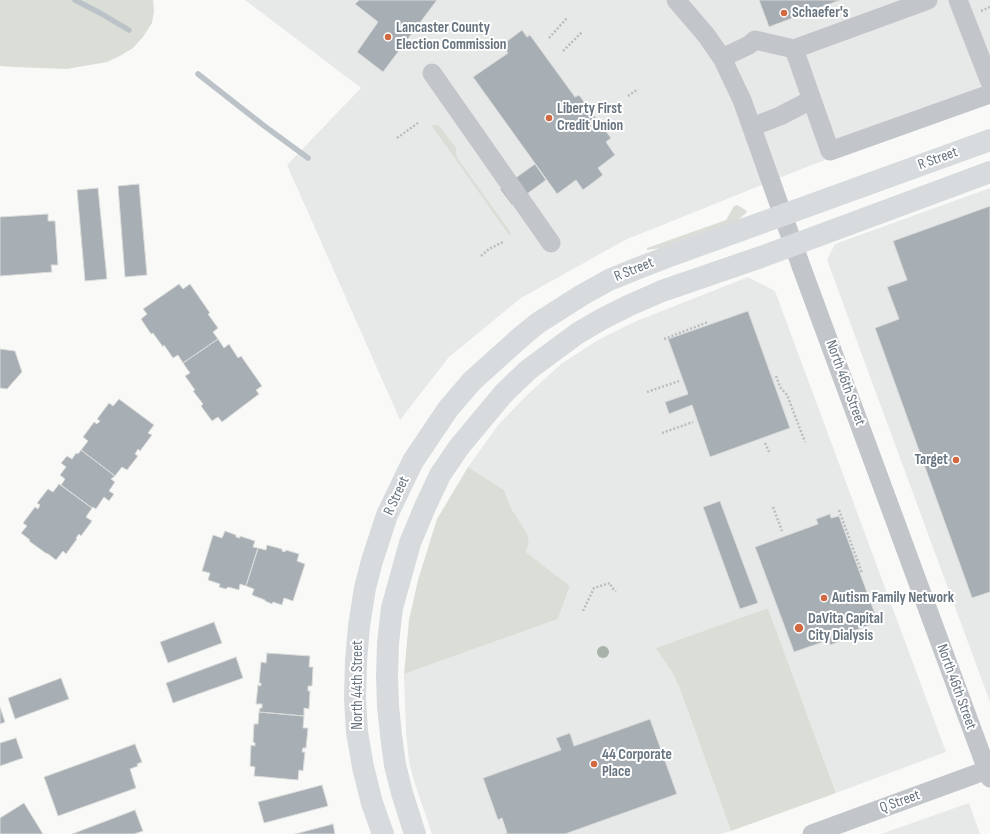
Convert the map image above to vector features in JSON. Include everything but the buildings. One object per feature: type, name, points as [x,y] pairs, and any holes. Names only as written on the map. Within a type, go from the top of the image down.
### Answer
[{"type":"main road","name":"R Street","points":[[380,536],[387,515],[413,461],[448,409],[472,381],[538,323],[609,280],[636,269],[990,140]]},
{"type":"main road","name":"R Street","points":[[410,543],[440,475],[459,447],[504,393],[528,370],[578,333],[630,305],[662,292],[990,172]]},
{"type":"main road","name":"North 44th Street","points":[[380,536],[365,588],[359,626],[355,698],[357,732],[363,767],[372,803],[383,834]]},
{"type":"main road","name":"North 44th Street","points":[[410,543],[392,608],[388,643],[387,677],[388,706],[395,765],[415,834]]},
{"type":"street","name":"North 46th Street","points":[[676,0],[706,35],[722,58],[742,100],[989,774]]},
{"type":"street","points":[[722,58],[755,40],[794,50],[928,0]]},
{"type":"street","points":[[958,0],[990,82]]},
{"type":"street","points":[[794,50],[830,151],[990,94]]},
{"type":"street","points":[[432,73],[551,243]]},
{"type":"street","points":[[752,127],[780,116],[811,100]]},
{"type":"street","name":"Q Street","points":[[812,834],[989,774]]},
{"type":"path","points":[[549,38],[568,18]]},
{"type":"path","points":[[563,51],[582,32]]},
{"type":"path","points":[[628,96],[638,90]]},
{"type":"path","points":[[397,138],[418,123]]},
{"type":"path","points":[[481,256],[489,249],[503,242]]},
{"type":"path","points":[[664,339],[708,322]]},
{"type":"path","points":[[776,376],[780,387],[787,395],[805,442]]},
{"type":"path","points":[[647,392],[679,381]]},
{"type":"path","points":[[662,433],[693,422]]},
{"type":"path","points":[[766,443],[770,454]]},
{"type":"path","points":[[773,507],[782,530]]},
{"type":"path","points":[[839,510],[862,573]]},
{"type":"path","points":[[582,611],[594,588],[610,582],[612,588],[616,591]]},
{"type":"shaded area","points":[[0,0],[153,0],[154,11],[152,23],[143,37],[133,48],[107,62],[67,69],[0,66]]},
{"type":"shaded area","points":[[245,0],[990,0],[990,97],[804,168],[625,240],[521,298],[449,357],[400,420],[287,165],[361,88]]},
{"type":"shaded area","points":[[434,125],[440,127],[456,148],[458,159],[511,233],[509,235],[432,126]]},
{"type":"shaded area","name":"Target","points":[[990,188],[990,702],[827,260],[835,244]]},
{"type":"shaded area","points":[[737,205],[747,211],[738,220],[661,248],[647,250],[647,248],[726,220],[734,206]]},
{"type":"shaded area","name":"44 Corporate Place","points":[[748,277],[775,291],[946,752],[836,793],[768,608],[657,648],[673,674],[680,689],[731,831],[720,834],[432,834],[409,762],[406,732],[404,674],[558,619],[570,586],[526,552],[529,542],[527,533],[511,508],[504,490],[468,467],[498,425],[525,397],[561,364],[598,340],[634,322]]},
{"type":"shaded area","points":[[468,467],[504,490],[511,508],[527,533],[529,542],[526,552],[570,586],[558,619],[404,674],[409,620],[418,580],[437,519]]},
{"type":"shaded area","points":[[768,608],[836,793],[731,831],[680,689],[673,674],[656,648]]},
{"type":"shaded area","points":[[969,803],[980,834],[881,834]]},
{"type":"waterway","points":[[75,0],[129,30]]},
{"type":"waterway","points":[[198,74],[308,158]]},
{"type":"place","name":"Schaefer's","points":[[784,13]]},
{"type":"place","name":"Lancaster County Election Commission","points":[[388,37]]},
{"type":"place","name":"Liberty First Credit Union","points":[[549,118]]},
{"type":"place","name":"Target","points":[[956,460]]},
{"type":"place","name":"Autism Family Network","points":[[824,598]]},
{"type":"place","name":"DaVita Capital City Dialysis","points":[[799,628]]},
{"type":"place","name":"44 Corporate Place","points":[[594,764]]}]
